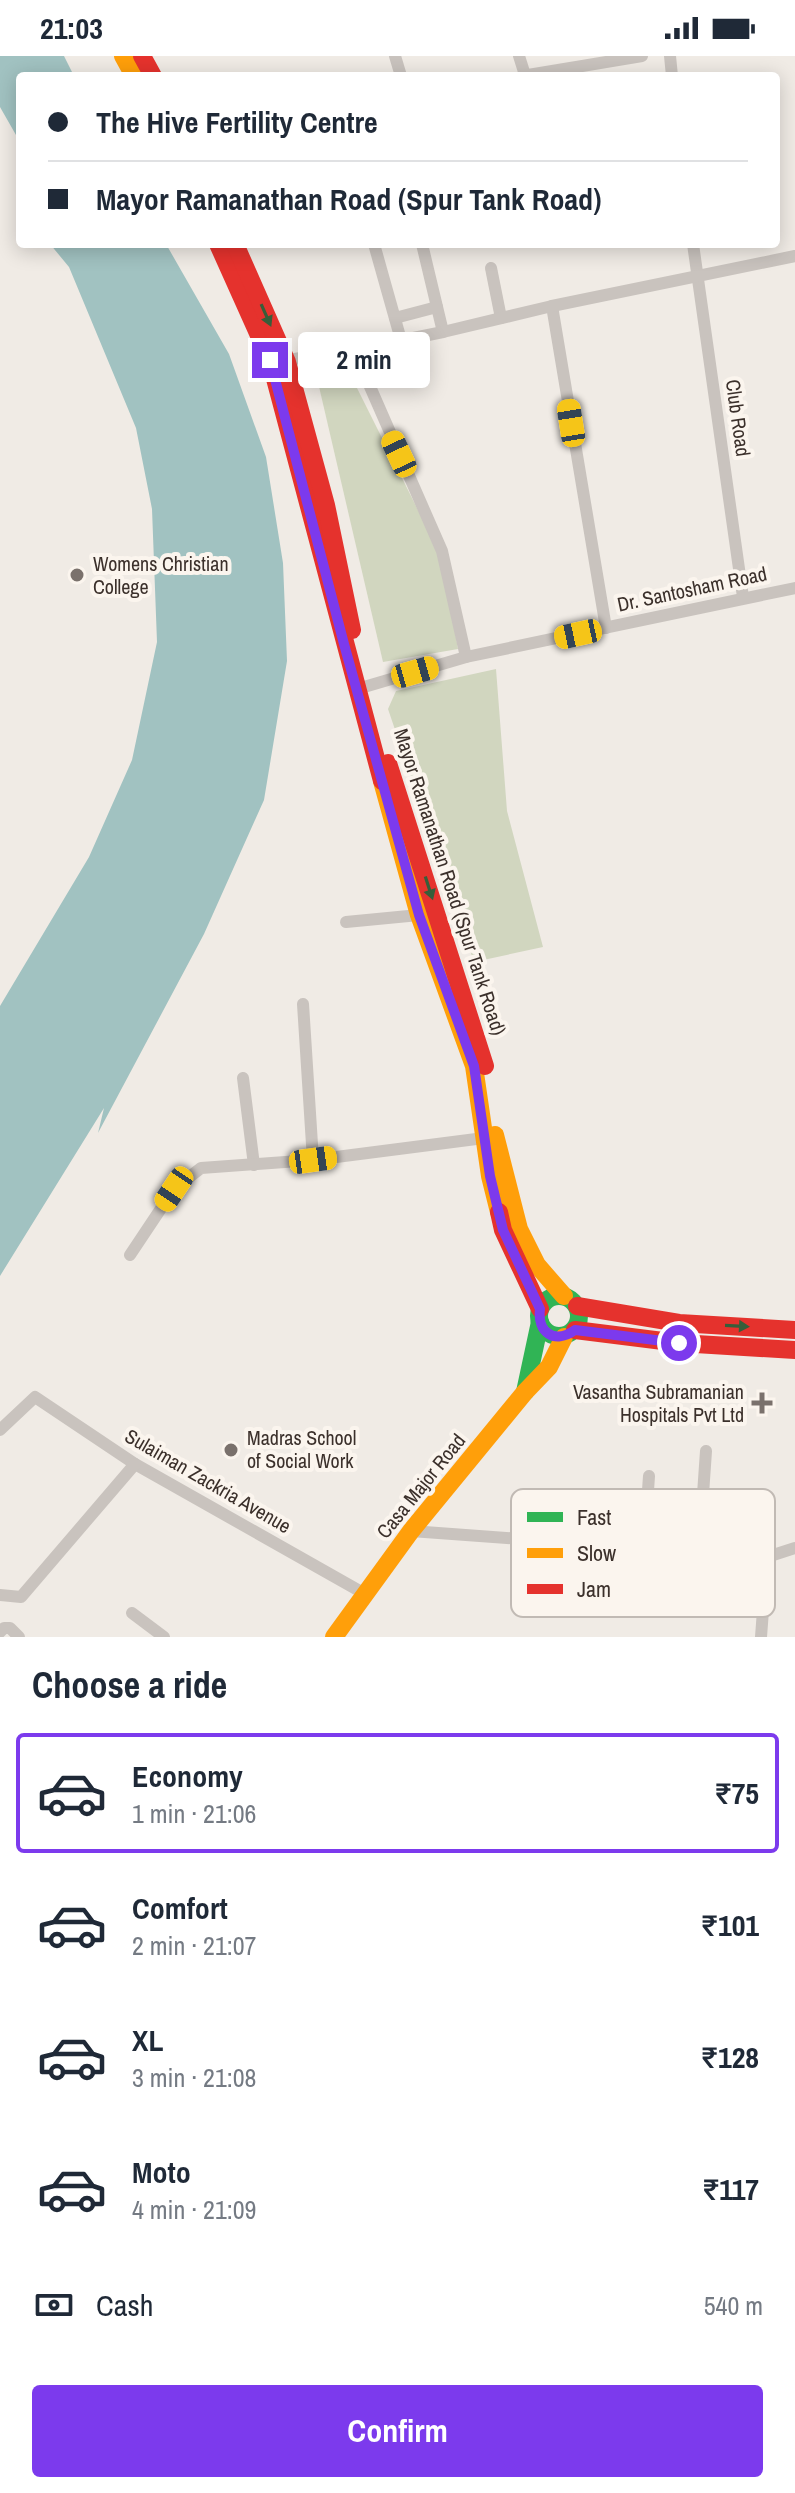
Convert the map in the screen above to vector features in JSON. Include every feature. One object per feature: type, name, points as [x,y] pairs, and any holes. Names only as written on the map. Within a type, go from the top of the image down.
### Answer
[{"type":"main road","name":"Mayor Ramanathan Road (Spur Tank Road)","points":[[220,248],[278,361],[344,644],[419,915],[474,1066],[484,1138],[503,1230],[540,1316]]},
{"type":"main road","name":"Mayor Ramanathan Road (Spur Tank Road)","points":[[236,248],[326,505],[364,687],[484,1058],[495,1135],[512,1209],[537,1265],[570,1301]]},
{"type":"main road","points":[[525,1392],[540,1316],[551,1297],[679,1323],[795,1330]]},
{"type":"main road","points":[[569,1333],[580,1318],[570,1301]]},
{"type":"main road","points":[[540,1316],[546,1332],[795,1350]]},
{"type":"main road","name":"Casa Major Road","points":[[334,1637],[411,1531],[549,1367],[569,1333]]},
{"type":"street","points":[[547,72],[642,56]]},
{"type":"street","points":[[375,248],[401,340]]},
{"type":"street","points":[[423,248],[443,332]]},
{"type":"street","name":"Club Road","points":[[693,248],[743,597]]},
{"type":"street","points":[[278,361],[443,332],[552,306],[795,256]]},
{"type":"street","points":[[491,268],[501,318]]},
{"type":"street","points":[[552,306],[606,628]]},
{"type":"street","points":[[395,318],[437,307]]},
{"type":"street","points":[[354,350],[442,551],[466,657]]},
{"type":"street","name":"Dr. Santosham Road","points":[[364,687],[466,657],[795,588]]},
{"type":"street","points":[[346,922],[419,915]]},
{"type":"street","points":[[303,1004],[313,1160]]},
{"type":"street","points":[[243,1078],[254,1165]]},
{"type":"street","points":[[130,1255],[174,1189],[201,1168],[313,1160],[484,1138]]},
{"type":"street","name":"Sulaiman Zackria Avenue","points":[[0,1430],[35,1397],[135,1464],[365,1594]]},
{"type":"street","points":[[703,1489],[706,1451]]},
{"type":"street","points":[[0,1595],[21,1597],[135,1464]]},
{"type":"street","points":[[648,1489],[649,1476]]},
{"type":"street","points":[[411,1531],[511,1538]]},
{"type":"street","points":[[775,1554],[795,1548]]},
{"type":"street","points":[[132,1613],[164,1637]]},
{"type":"street","points":[[761,1637],[762,1617]]},
{"type":"street","points":[[0,1632],[10,1628],[19,1637]]},
{"type":"green space","points":[[349,372],[443,560],[458,649],[383,662],[317,378]]},
{"type":"green space","points":[[496,669],[507,811],[543,947],[474,962],[388,709],[396,691]]},
{"type":"water","points":[[0,56],[64,56],[72,72],[16,72],[16,135],[0,107]]},
{"type":"water","points":[[53,248],[168,248],[229,354],[266,457],[283,563],[287,661],[264,800],[204,934],[98,1133],[104,1108],[0,1276],[0,1006],[89,857],[132,760],[157,642],[152,509],[136,428],[69,267]]},
{"type":"traffic: fast","points":[[559,1296],[573,1302],[579,1316],[573,1330],[559,1336],[545,1330],[539,1316],[545,1302],[559,1296]]},
{"type":"traffic: fast","points":[[525,1392],[540,1322]]},
{"type":"traffic: slow","points":[[123,56],[132,72]]},
{"type":"traffic: slow","points":[[382,781],[419,915],[474,1066],[490,1176],[499,1212]]},
{"type":"traffic: slow","points":[[495,1135],[519,1229],[537,1265],[564,1296]]},
{"type":"traffic: slow","points":[[334,1637],[411,1531],[549,1367],[564,1337]]},
{"type":"traffic: jam","points":[[142,56],[151,72]]},
{"type":"traffic: jam","points":[[220,248],[270,360],[382,781]]},
{"type":"traffic: jam","points":[[237,248],[287,362],[326,505],[352,630]]},
{"type":"traffic: jam","points":[[388,763],[485,1066]]},
{"type":"traffic: jam","points":[[499,1212],[503,1230],[540,1309]]},
{"type":"traffic: jam","points":[[577,1306],[679,1323],[795,1330]]},
{"type":"traffic: jam","points":[[575,1330],[679,1343],[795,1350]]},
{"type":"place","name":"Womens Christian College","points":[[77,575]]},
{"type":"place","name":"Vasantha Subramanian Hospitals Pvt Ltd","points":[[762,1403]]},
{"type":"place","name":"Madras School of Social Work","points":[[231,1450]]},
{"type":"route","points":[[270,360],[419,915],[474,1066],[490,1176],[503,1230],[540,1309],[542,1328],[558,1337],[575,1330],[679,1343]]}]
